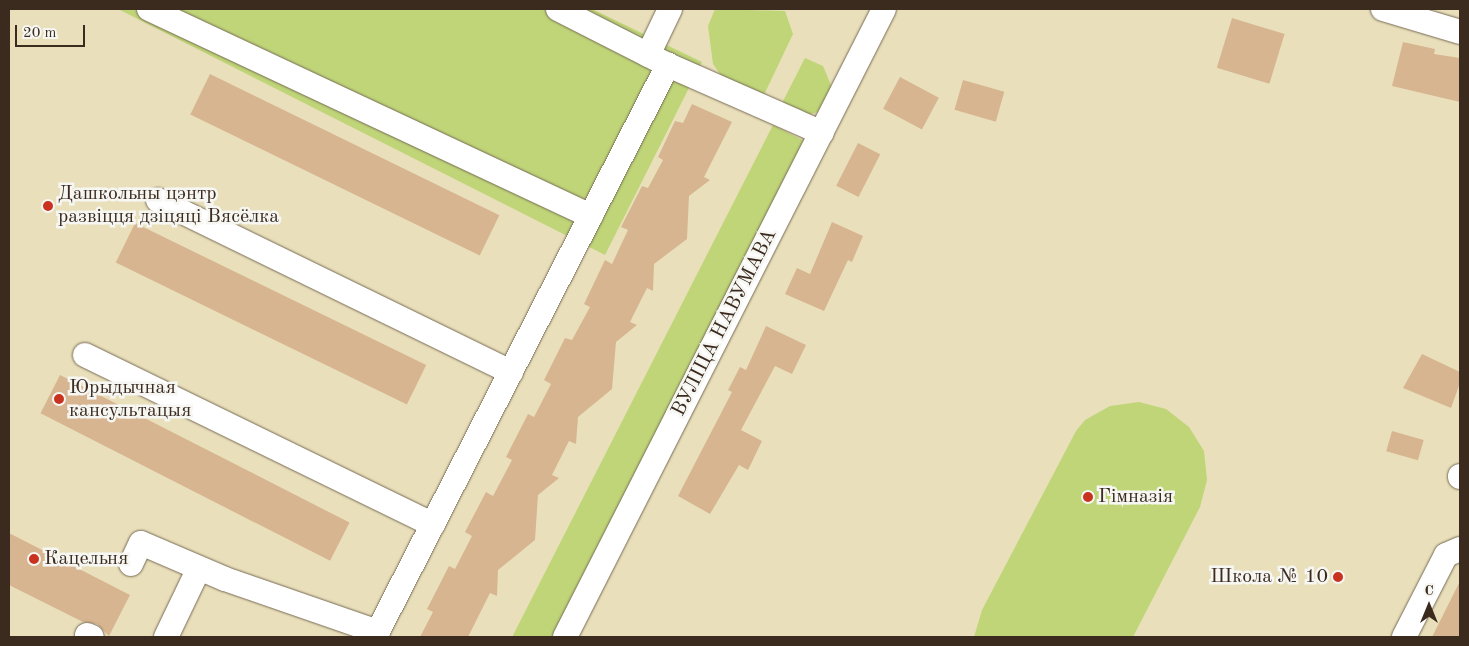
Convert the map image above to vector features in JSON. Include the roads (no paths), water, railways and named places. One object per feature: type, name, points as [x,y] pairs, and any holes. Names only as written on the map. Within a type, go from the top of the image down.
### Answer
[{"type":"street","points":[[149,9],[591,216]]},
{"type":"street","points":[[558,9],[658,60],[822,133]]},
{"type":"street","points":[[131,564],[141,543],[199,568],[376,635],[591,216],[658,60],[670,9]]},
{"type":"street","name":"ВУЛІЦА НАВУМАВА","points":[[565,637],[884,9]]},
{"type":"street","points":[[1383,9],[1460,32]]},
{"type":"street","points":[[158,200],[511,372]]},
{"type":"street","points":[[85,355],[433,525]]},
{"type":"street","points":[[1404,637],[1446,555],[1460,549]]},
{"type":"street","points":[[166,637],[199,568]]},
{"type":"place","name":"Дашкольны цэнтр развіцця дзіцяці Вясёлка","points":[[48,206]]},
{"type":"place","name":"Юрыдычная кансультацыя","points":[[59,399]]},
{"type":"place","name":"Гімназія","points":[[1088,497]]},
{"type":"place","name":"Кацельня","points":[[34,559]]},
{"type":"place","name":"Школа № 10","points":[[1338,577]]}]
